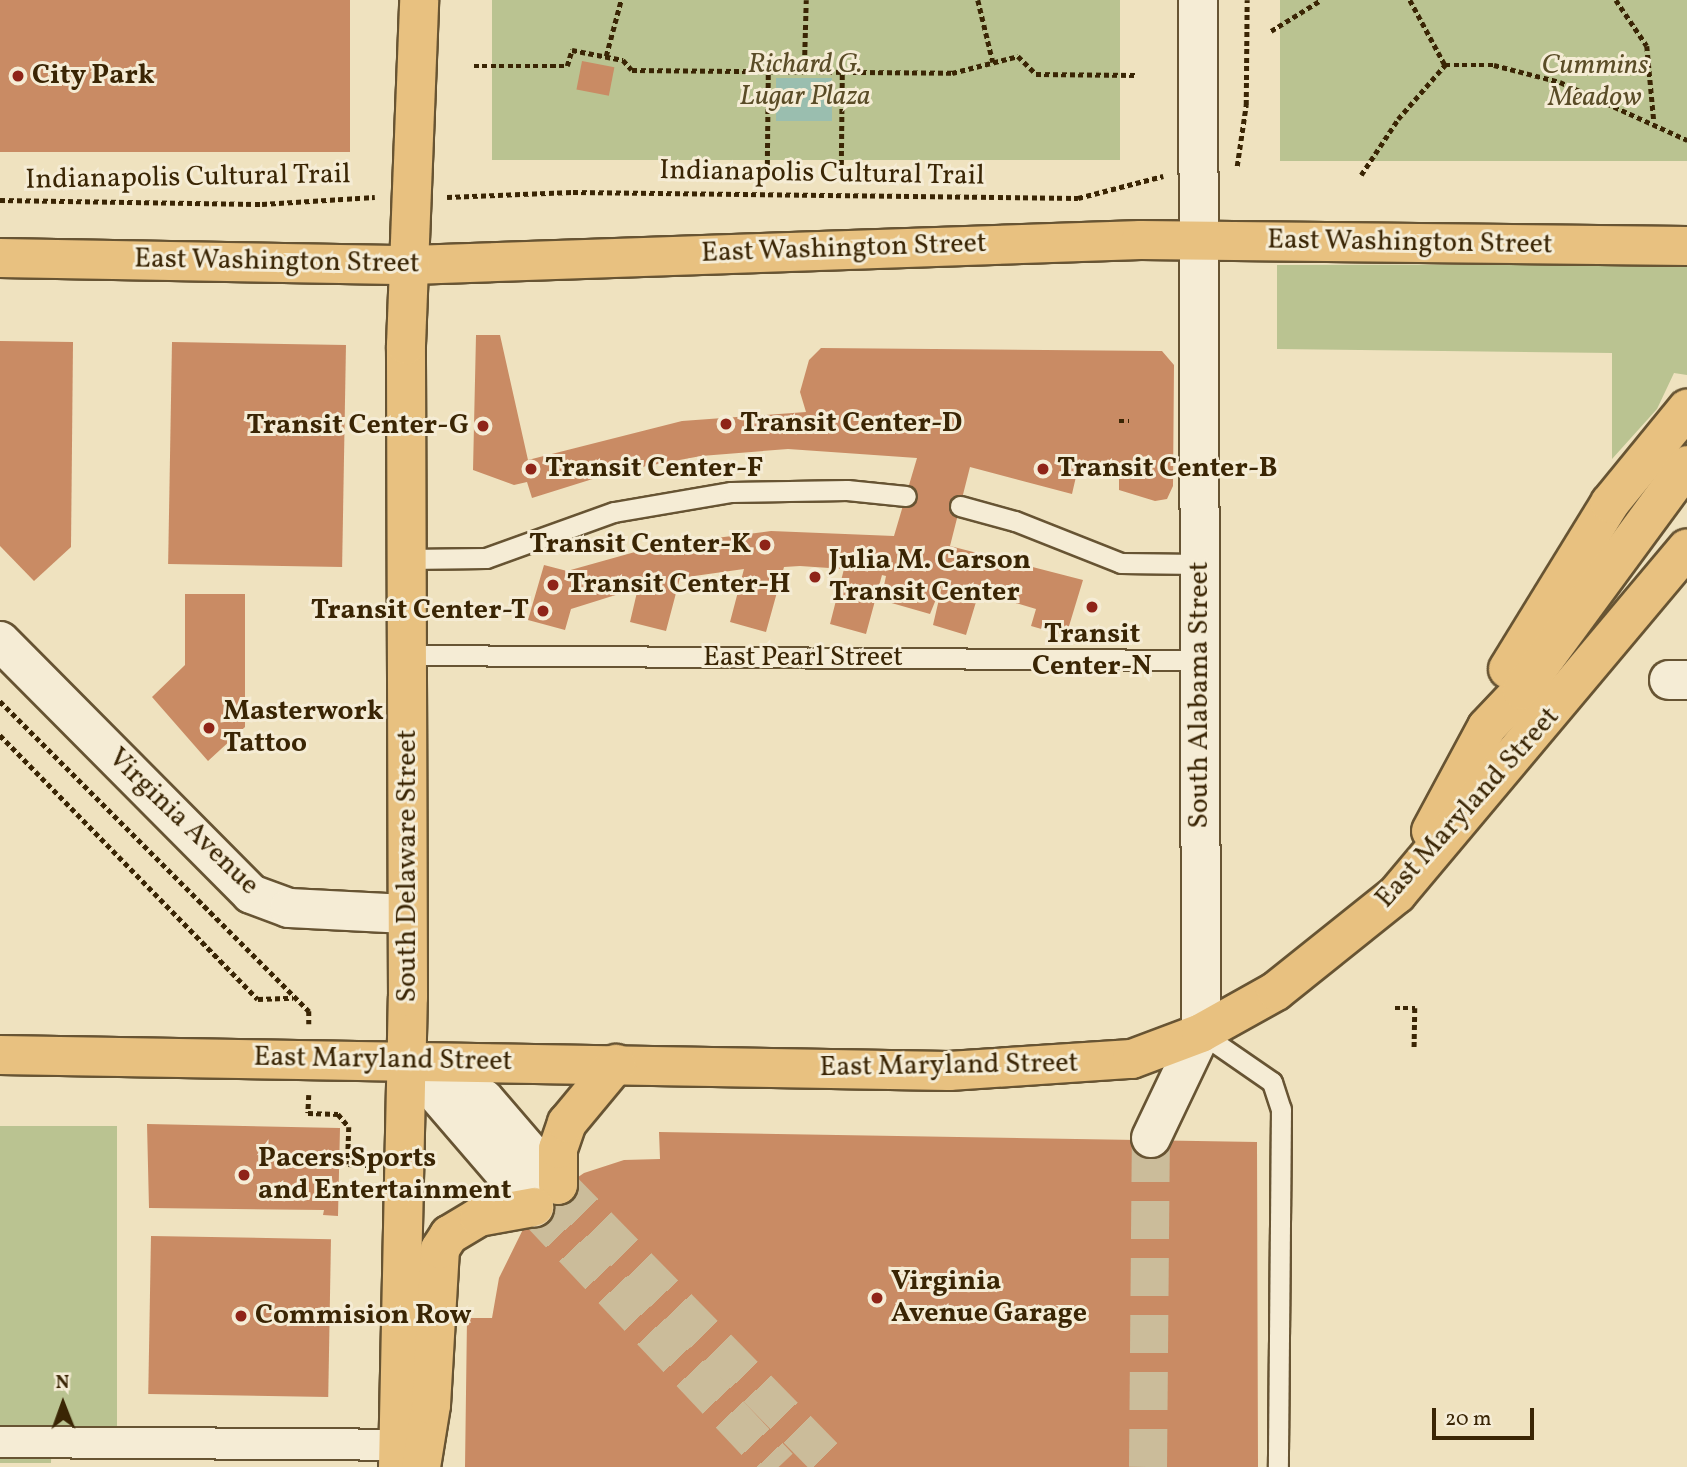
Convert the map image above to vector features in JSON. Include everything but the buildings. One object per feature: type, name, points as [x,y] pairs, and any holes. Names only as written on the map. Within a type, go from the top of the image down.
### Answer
[{"type":"main road","name":"South Delaware Street","points":[[406,1460],[407,559],[411,265],[419,0]]},
{"type":"main road","name":"South Alabama Street","points":[[1151,1139],[1201,1051],[1198,0]]},
{"type":"main road","name":"East Washington Street","points":[[0,258],[411,265],[1197,240],[1687,246]]},
{"type":"main road","points":[[1648,246],[1672,258],[1687,278]]},
{"type":"main road","points":[[1397,894],[1487,727],[1503,677],[1610,503],[1687,409]]},
{"type":"main road","points":[[1487,727],[1522,690],[1687,465]]},
{"type":"main road","name":"East Maryland Street","points":[[0,1055],[1012,1070],[1117,1062],[1201,1051],[1397,894],[1687,548]]},
{"type":"main road","name":"Virginia Avenue","points":[[0,641],[251,894],[289,908],[407,914]]},
{"type":"main road","points":[[407,1059],[484,1099],[546,1196]]},
{"type":"main road","points":[[546,1196],[567,1123],[616,1064]]},
{"type":"main road","points":[[406,1460],[431,1405],[440,1250],[449,1235],[479,1217],[546,1196]]},
{"type":"street","points":[[0,1442],[406,1460]]},
{"type":"lane","points":[[407,559],[486,558],[614,512],[731,492],[836,489],[906,496]]},
{"type":"lane","points":[[960,506],[1015,521],[1121,563],[1199,564]]},
{"type":"lane","name":"East Pearl Street","points":[[407,655],[1199,660]]},
{"type":"lane","points":[[1201,1051],[1272,1082],[1281,1109],[1278,1467]]},
{"type":"path","points":[[606,56],[621,0]]},
{"type":"path","points":[[804,72],[806,0]]},
{"type":"path","points":[[978,0],[993,62]]},
{"type":"path","points":[[1232,173],[1245,118],[1247,0]]},
{"type":"path","points":[[1271,31],[1321,0]]},
{"type":"path","points":[[1410,0],[1445,65]]},
{"type":"path","points":[[1616,0],[1647,46],[1654,122]]},
{"type":"path","points":[[474,66],[567,66],[572,50],[623,60],[632,70],[952,73],[1018,56],[1036,74],[1135,75]]},
{"type":"path","points":[[1362,176],[1398,119],[1445,65],[1494,65],[1560,82],[1654,122],[1687,140]]},
{"type":"path","points":[[767,173],[768,71]]},
{"type":"path","points":[[841,173],[842,72]]},
{"type":"path","name":"Indianapolis Cultural Trail","points":[[476,197],[573,192],[1078,198],[1165,176]]},
{"type":"path","name":"Indianapolis Cultural Trail","points":[[0,200],[262,204],[377,197]]},
{"type":"path","points":[[1119,421],[1129,421]]},
{"type":"path","points":[[0,701],[293,998],[258,999],[0,734]]},
{"type":"path","points":[[1395,1008],[1415,1008],[1414,1046]]},
{"type":"path","points":[[309,1095],[308,1113],[338,1114],[349,1127],[348,1164],[366,1165]]},
{"type":"green space","name":"Richard G. Lugar Plaza","points":[[492,0],[1120,0],[1120,160],[492,160]]},
{"type":"green space","name":"Cummins Meadow","points":[[1280,0],[1687,0],[1687,161],[1280,161]]},
{"type":"green space","points":[[1687,264],[1687,375],[1674,373],[1657,409],[1612,459],[1612,353],[1277,349],[1277,265]]},
{"type":"green space","points":[[0,1126],[117,1126],[117,1426],[52,1426],[51,1463],[0,1463]]},
{"type":"shaded area","points":[[776,78],[832,78],[832,121],[776,121]]},
{"type":"tunnel","points":[[1148,1467],[1151,1138]]},
{"type":"tunnel","points":[[558,1185],[834,1467]]},
{"type":"tunnel","points":[[534,1207],[779,1467]]},
{"type":"place","name":"City Park","points":[[18,76]]},
{"type":"place","name":"Transit Center-D","points":[[726,424]]},
{"type":"place","name":"Transit Center-G","points":[[483,426]]},
{"type":"place","name":"Transit Center-F","points":[[531,469]]},
{"type":"place","name":"Transit Center-B","points":[[1043,469]]},
{"type":"place","name":"Transit Center-K","points":[[765,545]]},
{"type":"place","name":"Julia M. Carson Transit Center","points":[[815,577]]},
{"type":"place","name":"Transit Center-H","points":[[553,585]]},
{"type":"place","name":"Transit Center-N","points":[[1092,607]]},
{"type":"place","name":"Transit Center-T","points":[[543,611]]},
{"type":"place","name":"Masterwork Tattoo","points":[[209,728]]},
{"type":"place","name":"Pacers Sports and Entertainment","points":[[244,1175]]},
{"type":"place","name":"Virginia Avenue Garage","points":[[877,1298]]},
{"type":"place","name":"Commision Row","points":[[241,1316]]}]
